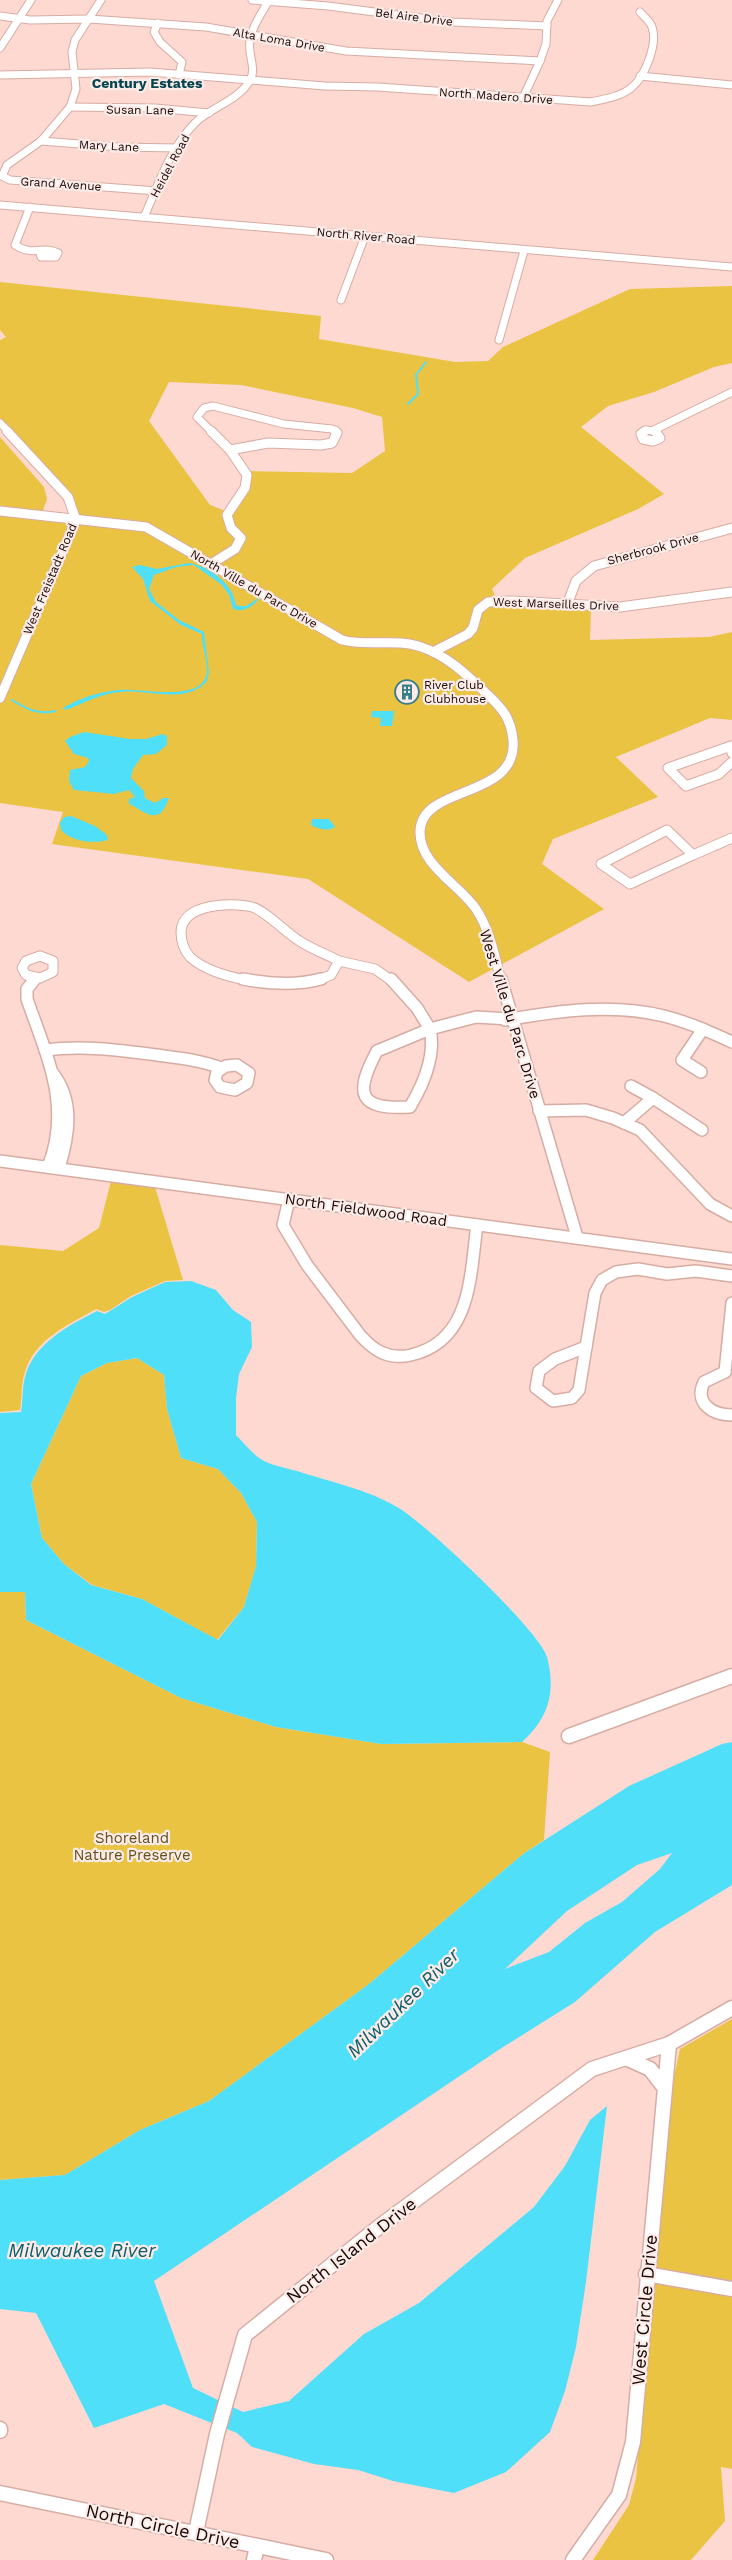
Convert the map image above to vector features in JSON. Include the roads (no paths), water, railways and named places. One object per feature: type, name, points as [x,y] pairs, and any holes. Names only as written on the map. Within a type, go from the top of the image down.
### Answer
[{"type":"street","points":[[0,48],[30,0]]},
{"type":"street","name":"Grand Avenue","points":[[101,0],[75,40],[72,52],[76,89],[70,108],[41,142],[14,159],[2,173],[2,176],[6,180],[157,191]]},
{"type":"street","name":"Bel Aire Drive","points":[[252,0],[452,22],[547,26]]},
{"type":"street","points":[[523,98],[540,61],[546,44],[547,26],[558,0]]},
{"type":"street","points":[[251,80],[253,68],[248,46],[251,34],[269,1]]},
{"type":"street","points":[[640,12],[652,26],[654,32],[649,56],[640,76],[732,85]]},
{"type":"street","name":"Alta Loma Drive","points":[[0,18],[88,19],[158,23],[206,27],[346,51],[540,61]]},
{"type":"street","points":[[158,23],[154,32],[158,43],[175,54],[182,62],[179,75]]},
{"type":"street","name":"North Madero Drive","points":[[0,75],[112,71],[578,102],[599,100],[627,91],[640,76]]},
{"type":"street","name":"Heidel Road","points":[[144,217],[178,148],[192,127],[209,113],[233,99],[251,80]]},
{"type":"street","name":"Susan Lane","points":[[70,108],[155,108],[209,113]]},
{"type":"street","name":"Mary Lane","points":[[41,142],[118,147],[178,148]]},
{"type":"street","points":[[5,157],[14,159]]},
{"type":"street","name":"North River Road","points":[[0,204],[732,268]]},
{"type":"street","points":[[30,207],[15,245],[21,250],[40,253]]},
{"type":"street","points":[[341,300],[365,236]]},
{"type":"street","points":[[498,340],[524,251]]},
{"type":"street","points":[[654,430],[708,402],[732,392]]},
{"type":"street","points":[[211,564],[235,549],[241,538],[231,528],[227,515],[244,488],[247,475],[230,450],[197,417],[204,408],[222,406],[257,418],[284,424],[322,427],[337,433],[336,439],[332,443],[322,445],[268,443],[230,450]]},
{"type":"street","name":"West Freistadt Road","points":[[0,423],[68,497],[76,520],[0,698]]},
{"type":"street","name":"North Ville du Parc Drive","points":[[0,511],[146,527],[342,640],[364,645],[411,644],[433,652]]},
{"type":"street","name":"Sherbrook Drive","points":[[567,606],[576,581],[594,566],[732,528]]},
{"type":"street","name":"West Marseilles Drive","points":[[433,652],[468,634],[473,628],[478,610],[488,602],[512,601],[567,606],[620,607],[732,592]]},
{"type":"street","name":"West Ville du Parc Drive","points":[[433,652],[502,708],[510,721],[513,744],[508,766],[497,777],[438,804],[426,815],[420,828],[420,842],[426,854],[446,879],[476,909],[490,938],[511,1019],[577,1237]]},
{"type":"street","points":[[732,748],[668,768],[686,786],[724,772],[730,767],[732,762]]},
{"type":"street","points":[[693,855],[667,830],[601,864],[630,884],[732,838]]},
{"type":"street","points":[[339,961],[334,972],[326,978],[309,982],[263,983],[243,980],[222,974],[193,959],[183,948],[180,929],[192,914],[204,908],[236,904],[255,908],[299,941],[339,961],[380,971],[397,984],[431,1028],[432,1041],[422,1088],[410,1107],[380,1108],[365,1099],[362,1084],[377,1051],[431,1028],[469,1026],[566,1011],[604,1009],[643,1012],[703,1030],[732,1042]]},
{"type":"street","points":[[35,979],[27,989],[27,999],[52,1072],[51,1082],[63,1108],[62,1140],[54,1168]]},
{"type":"street","points":[[701,1072],[682,1060],[703,1030]]},
{"type":"street","points":[[45,1050],[68,1046],[88,1047],[200,1061],[221,1068]]},
{"type":"street","points":[[631,1086],[702,1130]]},
{"type":"street","points":[[624,1122],[653,1098]]},
{"type":"street","points":[[539,1111],[586,1110],[624,1122],[640,1130],[710,1204],[732,1216]]},
{"type":"street","name":"North Fieldwood Road","points":[[0,1161],[731,1259]]},
{"type":"street","points":[[289,1199],[283,1224],[285,1232],[300,1256],[367,1343],[385,1355],[413,1355],[431,1348],[451,1332],[462,1312],[477,1225]]},
{"type":"street","points":[[731,1259],[728,1269],[732,1275]]},
{"type":"street","points":[[586,1347],[556,1359],[539,1371],[536,1388],[554,1401],[572,1398],[580,1390],[595,1293],[602,1280],[616,1272],[638,1269],[667,1274],[696,1271],[732,1275]]},
{"type":"street","points":[[732,1303],[729,1374],[704,1382],[700,1395],[702,1402],[710,1411],[719,1415],[732,1415]]},
{"type":"street","points":[[569,1736],[732,1676]]},
{"type":"street","name":"North Island Drive","points":[[196,2532],[217,2434],[230,2382],[245,2335],[380,2226],[592,2069],[628,2059],[669,2044],[732,2008]]},
{"type":"street","name":"West Circle Drive","points":[[573,2560],[619,2495],[633,2442],[646,2274],[669,2044]]},
{"type":"street","points":[[628,2059],[650,2069],[664,2087]]},
{"type":"street","points":[[646,2274],[732,2289]]},
{"type":"street","name":"North Circle Drive","points":[[0,2493],[196,2532],[255,2553],[326,2560]]},
{"type":"water","points":[[189,563],[207,569],[223,581],[231,591],[237,606],[246,606],[260,597],[248,608],[241,610],[233,609],[229,595],[222,585],[194,565],[176,567],[154,575],[149,589],[156,602],[179,620],[204,632],[209,672],[207,681],[198,688],[189,692],[178,694],[114,693],[66,710],[63,708],[82,698],[111,691],[178,692],[199,686],[207,674],[202,634],[181,625],[150,601],[143,579],[132,567],[140,565],[157,569]]},
{"type":"water","points":[[372,711],[394,711],[392,726],[380,726],[381,718],[371,717]]},
{"type":"water","points":[[84,732],[130,739],[146,739],[163,734],[167,736],[167,745],[156,754],[143,755],[133,769],[131,778],[144,791],[145,798],[155,803],[163,798],[169,798],[165,808],[160,813],[156,815],[147,814],[129,804],[129,799],[135,797],[129,790],[114,794],[74,790],[69,781],[70,770],[85,767],[89,761],[88,758],[74,754],[65,741]]},
{"type":"water","points":[[71,816],[95,826],[107,835],[108,840],[96,842],[83,841],[66,834],[61,830],[60,823],[64,817]]},
{"type":"water","points":[[312,819],[329,819],[335,827],[326,830],[317,828],[311,825]]},
{"type":"water","points":[[191,1281],[216,1290],[233,1310],[251,1322],[252,1347],[239,1374],[236,1398],[236,1435],[253,1453],[260,1459],[272,1464],[373,1495],[411,1516],[479,1578],[540,1644],[547,1657],[550,1669],[550,1693],[544,1714],[539,1723],[522,1742],[381,1744],[276,1727],[181,1698],[26,1620],[25,1592],[0,1592],[0,1413],[21,1412],[24,1381],[29,1365],[44,1345],[54,1337],[97,1311],[105,1314],[132,1297],[165,1282]],"holes":[[[137,1358],[164,1375],[167,1409],[181,1458],[218,1469],[241,1493],[257,1522],[256,1566],[244,1607],[218,1640],[142,1599],[91,1585],[64,1564],[42,1538],[31,1484],[81,1376],[107,1363]]]},
{"type":"water","name":"Milwaukee River","points":[[732,1742],[732,1885],[655,1932],[575,2002],[500,2049],[154,2281],[193,2388],[243,2412],[289,2401],[364,2334],[419,2303],[534,2207],[565,2166],[590,2120],[607,2106],[586,2282],[576,2347],[565,2391],[550,2432],[506,2472],[454,2493],[393,2481],[358,2470],[314,2464],[252,2447],[237,2433],[164,2404],[94,2428],[36,2313],[0,2309],[0,2180],[65,2175],[140,2130],[209,2101],[369,1984],[523,1854],[629,1786],[722,1744]],"holes":[[[672,1853],[660,1869],[622,1902],[585,1923],[549,1952],[505,1969],[567,1911],[637,1865]]]},
{"type":"waterway","points":[[408,404],[418,394],[416,375],[426,362]]},
{"type":"waterway","points":[[12,700],[32,710],[43,712],[55,711]]},
{"type":"place","name":"River Club Clubhouse","points":[[407,692]]},
{"type":"district","name":"Century Estates","points":[[147,83]]},
{"type":"park label","name":"Shoreland Nature Preserve","points":[[132,1846]]}]
